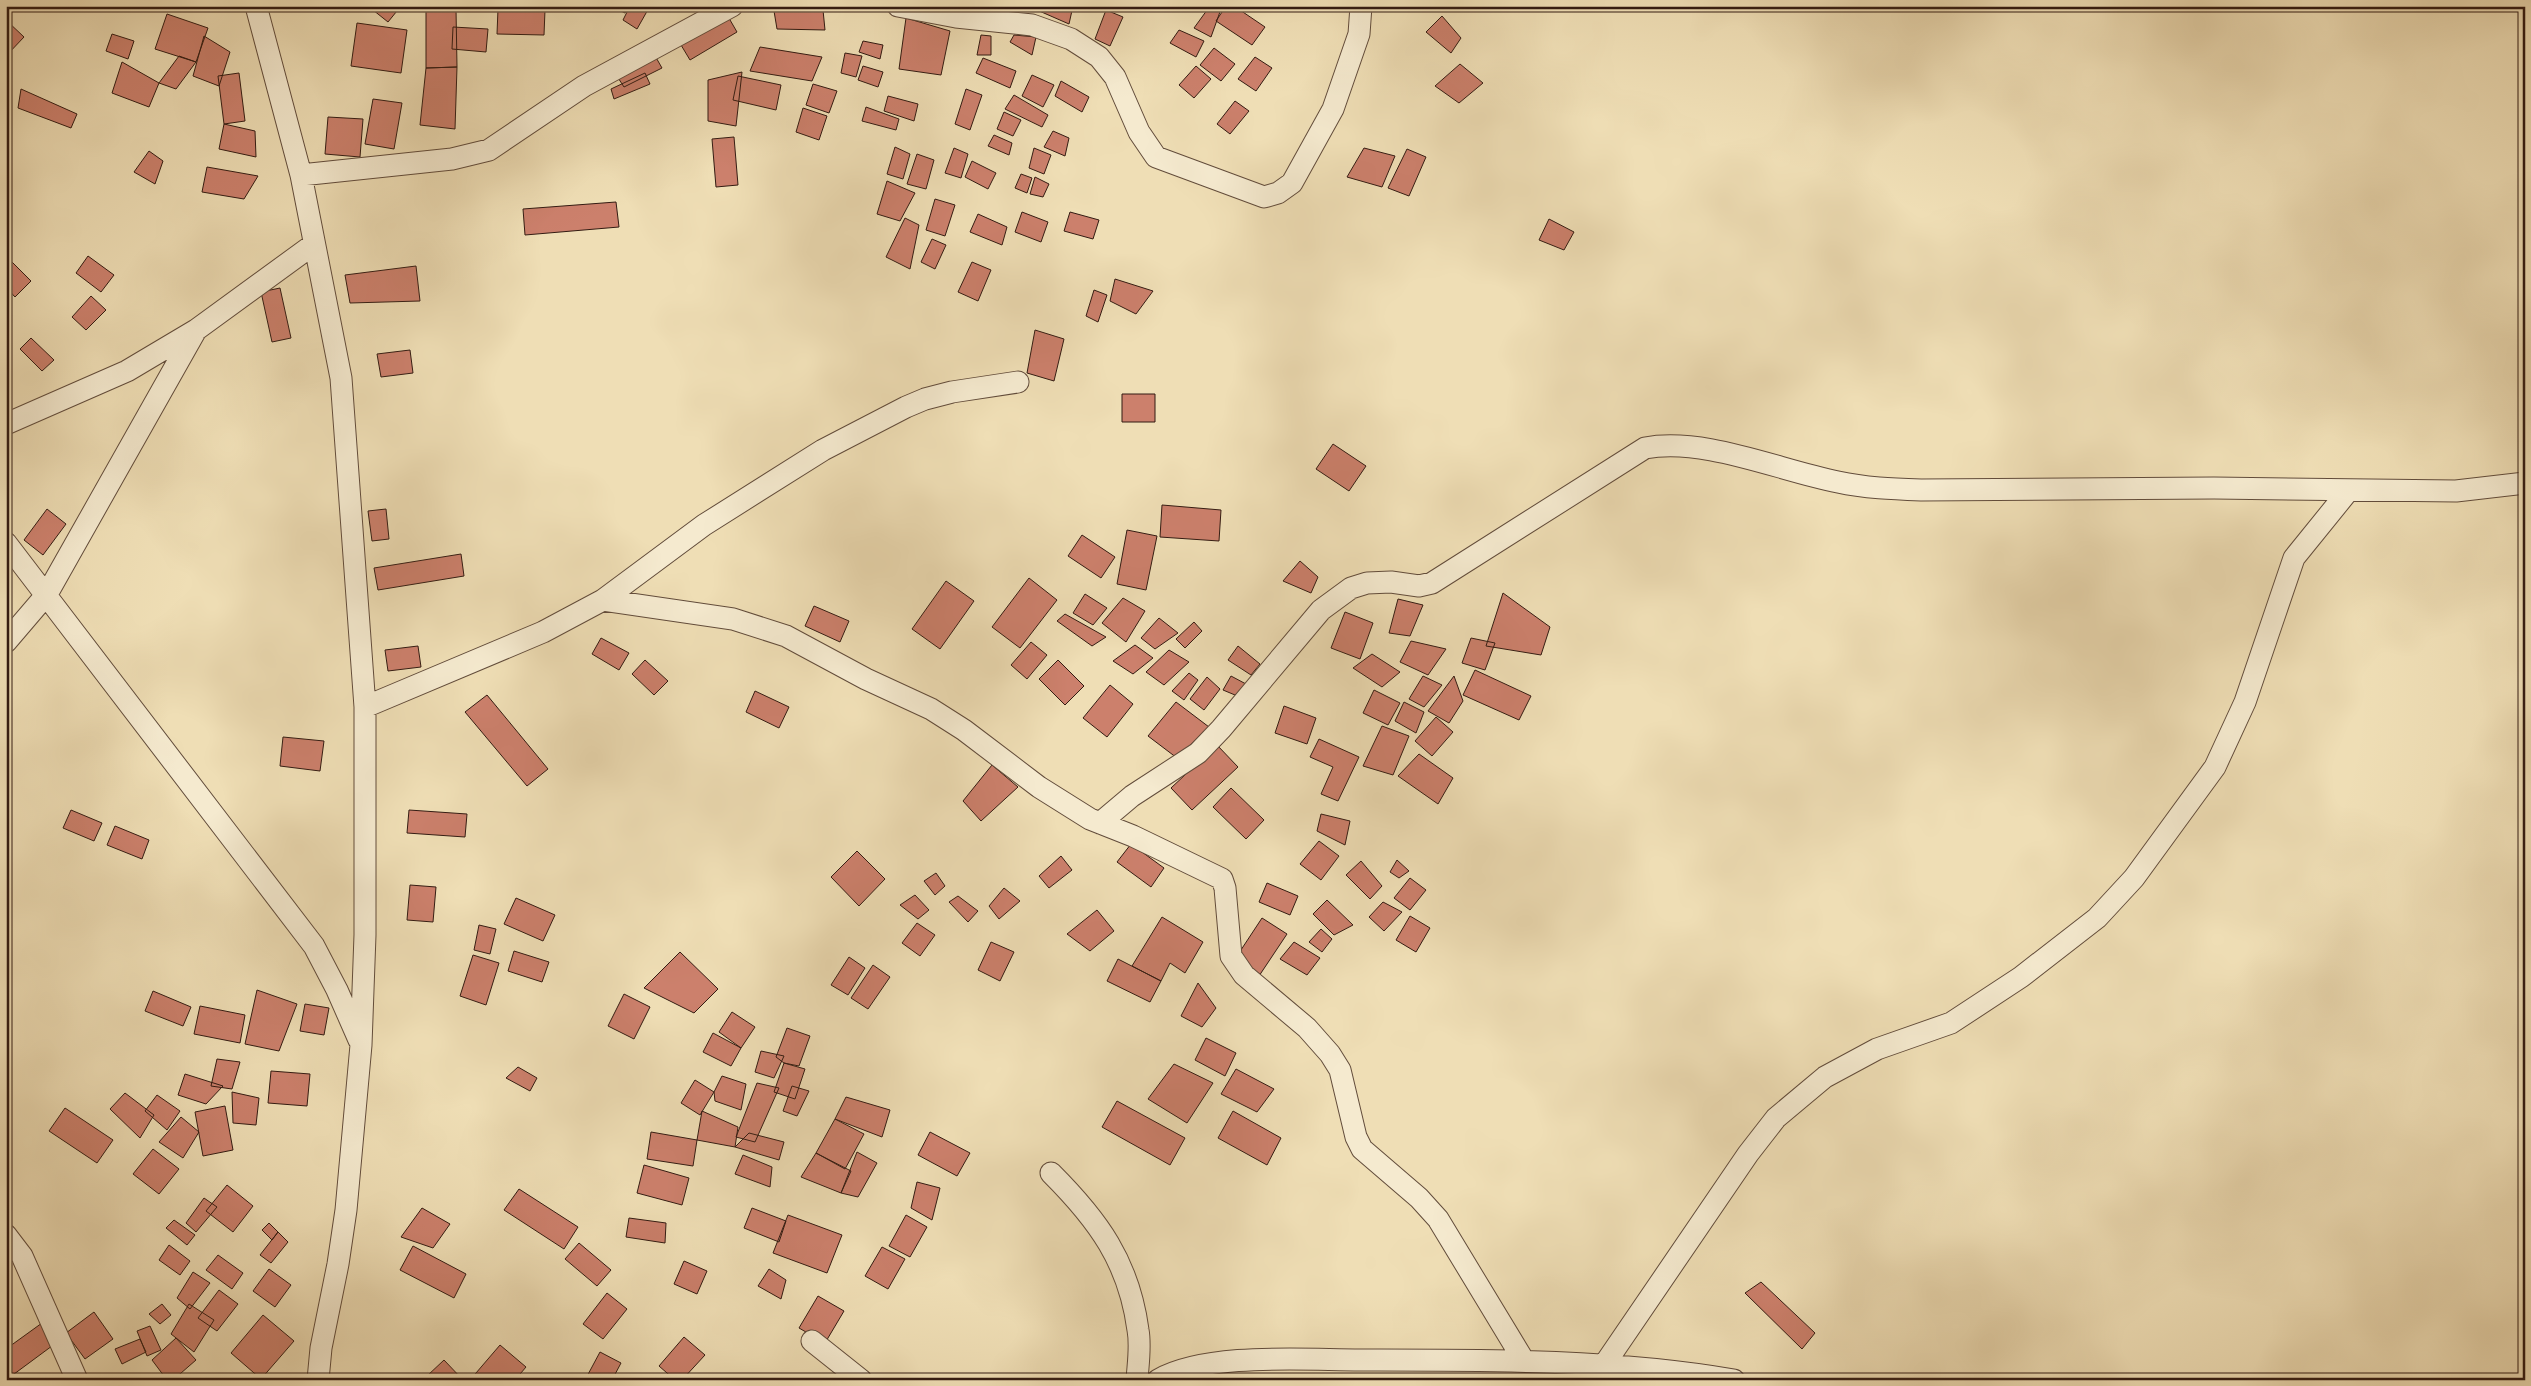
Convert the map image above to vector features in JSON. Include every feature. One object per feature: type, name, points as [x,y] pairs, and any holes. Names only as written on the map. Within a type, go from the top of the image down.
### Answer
[{"type":"street","points":[[256,6],[301,175],[341,378],[365,707],[365,935],[361,1045],[346,1210],[338,1264],[320,1348],[318,1380]]},
{"type":"street","points":[[301,175],[452,159],[489,150],[584,86],[732,6]]},
{"type":"street","points":[[898,6],[956,17],[1032,25],[1071,39],[1099,57],[1116,77],[1139,132],[1156,157],[1264,197],[1278,194],[1292,184],[1333,109],[1358,34],[1361,6]]},
{"type":"street","points":[[6,424],[127,371],[196,330],[314,244]]},
{"type":"street","points":[[6,642],[47,594],[196,330]]},
{"type":"street","points":[[365,707],[543,632],[603,600],[704,525],[823,450],[872,424],[925,399],[1018,382]]},
{"type":"street","points":[[1100,823],[1132,796],[1198,753],[1221,729],[1321,610],[1343,594],[1366,583],[1391,582],[1420,586],[1432,583],[1645,448],[1661,444],[1690,446],[1837,482],[1873,488],[1921,490],[2214,488],[2456,491],[2525,483]]},
{"type":"street","points":[[1604,1366],[1748,1154],[1776,1118],[1825,1077],[1877,1049],[1951,1023],[2021,977],[2097,918],[2134,878],[2215,767],[2245,702],[2294,558],[2349,490]]},
{"type":"street","points":[[6,543],[47,594],[314,946],[337,990],[361,1045]]},
{"type":"street","points":[[603,600],[732,619],[786,636],[866,679],[931,709],[964,730],[1039,787],[1100,823],[1133,836],[1222,879],[1225,888],[1231,956],[1235,964],[1244,975],[1307,1028],[1330,1054],[1340,1070],[1356,1137],[1362,1149],[1419,1198],[1438,1219],[1524,1361]]},
{"type":"street","points":[[1051,1173],[1097,1222],[1120,1262],[1132,1298],[1139,1332],[1137,1380]]},
{"type":"street","points":[[6,1235],[22,1256],[77,1380]]},
{"type":"street","points":[[812,1341],[861,1380]]},
{"type":"street","points":[[1158,1380],[1207,1364],[1264,1360],[1524,1361],[1604,1366],[1734,1380]]},
{"type":"building","points":[[368,6],[401,6],[388,22]]},
{"type":"building","points":[[611,6],[629,6],[625,13]]},
{"type":"building","points":[[630,6],[650,6],[637,29],[623,20]]},
{"type":"building","points":[[1039,6],[1073,6],[1069,24],[1037,10]]},
{"type":"building","points":[[1210,6],[1221,9],[1211,37],[1194,28]]},
{"type":"building","points":[[1226,6],[1234,6],[1265,27],[1252,45],[1216,21]]},
{"type":"building","points":[[426,9],[456,9],[457,67],[426,68]]},
{"type":"building","points":[[498,9],[545,10],[544,35],[497,34]]},
{"type":"building","points":[[823,10],[825,30],[777,29],[774,11]]},
{"type":"building","points":[[1106,10],[1123,17],[1110,46],[1095,39]]},
{"type":"building","points":[[726,13],[737,32],[690,60],[678,40]]},
{"type":"building","points":[[167,14],[208,28],[196,62],[155,49]]},
{"type":"building","points":[[1442,16],[1461,38],[1451,53],[1426,32]]},
{"type":"building","points":[[906,18],[950,31],[941,75],[899,69]]},
{"type":"building","points":[[6,20],[24,37],[6,56]]},
{"type":"building","points":[[357,23],[407,30],[401,73],[351,66]]},
{"type":"building","points":[[453,27],[488,29],[486,52],[452,49]]},
{"type":"building","points":[[1179,30],[1204,41],[1196,57],[1170,43]]},
{"type":"building","points":[[112,34],[134,41],[128,59],[106,51]]},
{"type":"building","points":[[981,35],[991,36],[991,55],[977,55]]},
{"type":"building","points":[[1014,35],[1036,37],[1032,55],[1010,42]]},
{"type":"building","points":[[204,36],[230,52],[219,86],[193,76]]},
{"type":"building","points":[[863,41],[883,45],[880,59],[859,52]]},
{"type":"building","points":[[760,47],[822,57],[812,81],[750,71]]},
{"type":"building","points":[[1214,48],[1235,64],[1221,81],[1200,65]]},
{"type":"building","points":[[845,53],[862,56],[856,77],[841,73]]},
{"type":"building","points":[[654,54],[662,68],[624,87],[613,70]]},
{"type":"building","points":[[179,56],[196,62],[176,89],[159,83]]},
{"type":"building","points":[[1255,57],[1272,68],[1256,91],[1238,79]]},
{"type":"building","points":[[983,58],[1016,71],[1010,88],[976,73]]},
{"type":"building","points":[[122,62],[159,83],[149,107],[112,93]]},
{"type":"building","points":[[1460,64],[1483,83],[1459,103],[1435,86]]},
{"type":"building","points":[[863,66],[883,72],[878,87],[858,80]]},
{"type":"building","points":[[1196,66],[1211,79],[1194,98],[1179,85]]},
{"type":"building","points":[[457,67],[455,129],[420,125],[426,68]]},
{"type":"building","points":[[742,72],[736,126],[708,121],[708,80]]},
{"type":"building","points":[[239,73],[245,121],[224,124],[218,76]]},
{"type":"building","points":[[645,73],[650,84],[614,99],[611,89]]},
{"type":"building","points":[[1032,75],[1054,85],[1043,107],[1022,96]]},
{"type":"building","points":[[738,76],[781,85],[776,110],[733,100]]},
{"type":"building","points":[[1061,81],[1089,97],[1082,112],[1055,96]]},
{"type":"building","points":[[813,84],[837,91],[829,113],[806,105]]},
{"type":"building","points":[[21,89],[77,114],[71,128],[18,108]]},
{"type":"building","points":[[966,89],[982,95],[970,130],[955,124]]},
{"type":"building","points":[[1014,95],[1048,115],[1042,127],[1005,109]]},
{"type":"building","points":[[888,96],[918,104],[914,121],[884,111]]},
{"type":"building","points":[[373,99],[402,103],[394,149],[365,144]]},
{"type":"building","points":[[1235,101],[1249,111],[1230,134],[1217,124]]},
{"type":"building","points":[[866,107],[899,119],[896,130],[862,121]]},
{"type":"building","points":[[803,108],[827,116],[819,140],[796,132]]},
{"type":"building","points":[[1004,112],[1021,120],[1013,136],[997,129]]},
{"type":"building","points":[[328,117],[363,119],[360,157],[325,154]]},
{"type":"building","points":[[224,124],[255,131],[256,157],[219,149]]},
{"type":"building","points":[[1053,131],[1069,138],[1065,156],[1044,147]]},
{"type":"building","points":[[994,135],[1012,143],[1009,155],[988,146]]},
{"type":"building","points":[[734,137],[738,185],[716,187],[712,139]]},
{"type":"building","points":[[895,147],[910,154],[903,179],[887,174]]},
{"type":"building","points":[[954,148],[968,154],[961,178],[945,173]]},
{"type":"building","points":[[1034,148],[1051,155],[1044,174],[1029,168]]},
{"type":"building","points":[[1364,148],[1395,156],[1382,187],[1347,177]]},
{"type":"building","points":[[1407,149],[1426,157],[1409,196],[1388,188]]},
{"type":"building","points":[[149,151],[163,161],[155,184],[134,172]]},
{"type":"building","points":[[917,154],[934,160],[926,189],[907,184]]},
{"type":"building","points":[[972,161],[996,173],[988,189],[965,177]]},
{"type":"building","points":[[207,167],[258,176],[244,199],[202,192]]},
{"type":"building","points":[[1021,174],[1032,178],[1027,193],[1015,188]]},
{"type":"building","points":[[1035,177],[1049,184],[1043,197],[1030,194]]},
{"type":"building","points":[[887,181],[915,193],[900,221],[877,214]]},
{"type":"building","points":[[935,199],[955,205],[945,236],[926,230]]},
{"type":"building","points":[[616,202],[619,227],[525,235],[523,209]]},
{"type":"building","points":[[1022,212],[1048,222],[1041,242],[1015,232]]},
{"type":"building","points":[[1070,212],[1099,220],[1093,239],[1064,231]]},
{"type":"building","points":[[978,214],[1007,227],[1002,245],[970,232]]},
{"type":"building","points":[[905,218],[919,225],[910,269],[886,257]]},
{"type":"building","points":[[1549,219],[1574,232],[1564,250],[1539,240]]},
{"type":"building","points":[[932,239],[946,245],[935,269],[921,262]]},
{"type":"building","points":[[6,256],[31,281],[15,297],[6,287]]},
{"type":"building","points":[[88,256],[114,275],[101,292],[76,273]]},
{"type":"building","points":[[972,262],[991,270],[978,301],[958,292]]},
{"type":"building","points":[[416,266],[420,301],[350,303],[345,275]]},
{"type":"building","points":[[1115,279],[1153,291],[1136,314],[1110,301]]},
{"type":"building","points":[[280,288],[291,338],[272,342],[261,292]]},
{"type":"building","points":[[1094,290],[1107,295],[1098,322],[1086,316]]},
{"type":"building","points":[[91,296],[106,310],[86,330],[72,317]]},
{"type":"building","points":[[1035,330],[1064,339],[1054,381],[1027,373]]},
{"type":"building","points":[[31,338],[54,360],[42,371],[20,349]]},
{"type":"building","points":[[410,350],[413,373],[381,377],[377,354]]},
{"type":"building","points":[[1122,394],[1155,394],[1155,422],[1122,422]]},
{"type":"building","points":[[1333,444],[1366,466],[1349,491],[1316,469]]},
{"type":"building","points":[[1162,505],[1221,510],[1219,541],[1160,537]]},
{"type":"building","points":[[47,509],[66,524],[43,555],[24,540]]},
{"type":"building","points":[[386,509],[389,539],[372,541],[368,511]]},
{"type":"building","points":[[1127,530],[1157,536],[1146,590],[1117,584]]},
{"type":"building","points":[[1082,535],[1115,557],[1101,578],[1068,556]]},
{"type":"building","points":[[461,554],[464,576],[378,590],[374,568]]},
{"type":"building","points":[[1300,561],[1318,577],[1311,593],[1283,581]]},
{"type":"building","points":[[1029,578],[1057,600],[1020,648],[992,627]]},
{"type":"building","points":[[946,581],[974,601],[940,649],[912,629]]},
{"type":"building","points":[[1503,593],[1550,627],[1541,655],[1486,646]]},
{"type":"building","points":[[1085,594],[1107,608],[1093,625],[1073,613]]},
{"type":"building","points":[[1123,598],[1145,611],[1126,642],[1102,623]]},
{"type":"building","points":[[1398,599],[1423,605],[1410,636],[1389,633]]},
{"type":"building","points":[[814,606],[849,621],[840,642],[805,626]]},
{"type":"building","points":[[1345,612],[1373,623],[1360,659],[1331,648]]},
{"type":"building","points":[[1065,614],[1106,637],[1092,646],[1057,621]]},
{"type":"building","points":[[1159,618],[1178,633],[1155,649],[1141,638]]},
{"type":"building","points":[[1194,622],[1202,631],[1185,648],[1176,639]]},
{"type":"building","points":[[601,638],[629,653],[619,670],[592,654]]},
{"type":"building","points":[[1471,638],[1495,643],[1485,670],[1462,663]]},
{"type":"building","points":[[1411,641],[1446,649],[1428,675],[1400,662]]},
{"type":"building","points":[[1031,642],[1047,655],[1027,679],[1011,665]]},
{"type":"building","points":[[1135,645],[1153,658],[1133,674],[1113,661]]},
{"type":"building","points":[[418,646],[421,667],[388,671],[385,650]]},
{"type":"building","points":[[1238,646],[1260,664],[1251,675],[1228,660]]},
{"type":"building","points":[[1169,650],[1189,662],[1164,685],[1146,672]]},
{"type":"building","points":[[1372,654],[1400,672],[1382,687],[1353,668]]},
{"type":"building","points":[[645,660],[668,681],[654,695],[632,674]]},
{"type":"building","points":[[1058,660],[1084,686],[1065,705],[1039,679]]},
{"type":"building","points":[[1475,670],[1531,696],[1519,720],[1463,695]]},
{"type":"building","points":[[1189,673],[1198,680],[1184,700],[1172,691]]},
{"type":"building","points":[[1231,676],[1246,684],[1235,695],[1223,690]]},
{"type":"building","points":[[1423,676],[1442,685],[1424,707],[1409,699]]},
{"type":"building","points":[[1454,676],[1463,701],[1449,723],[1428,711]]},
{"type":"building","points":[[1207,677],[1220,689],[1204,710],[1190,699]]},
{"type":"building","points":[[1110,685],[1133,704],[1107,737],[1083,718]]},
{"type":"building","points":[[1374,690],[1400,703],[1388,725],[1363,713]]},
{"type":"building","points":[[755,691],[789,707],[779,728],[746,712]]},
{"type":"building","points":[[487,695],[548,769],[527,786],[465,712]]},
{"type":"building","points":[[1176,702],[1209,727],[1177,758],[1148,736]]},
{"type":"building","points":[[1404,702],[1424,712],[1416,733],[1395,721]]},
{"type":"building","points":[[1284,706],[1316,718],[1307,744],[1275,733]]},
{"type":"building","points":[[1436,717],[1453,732],[1432,756],[1415,741]]},
{"type":"building","points":[[1382,726],[1409,736],[1393,775],[1363,766]]},
{"type":"building","points":[[283,737],[324,741],[320,771],[280,766]]},
{"type":"building","points":[[1319,739],[1359,757],[1338,801],[1321,794],[1333,767],[1310,757]]},
{"type":"building","points":[[1217,745],[1238,767],[1192,810],[1171,788]]},
{"type":"building","points":[[1419,754],[1453,778],[1438,804],[1398,776]]},
{"type":"building","points":[[992,765],[1018,787],[981,821],[963,801]]},
{"type":"building","points":[[1231,788],[1264,820],[1246,839],[1213,807]]},
{"type":"building","points":[[71,810],[102,823],[94,841],[63,828]]},
{"type":"building","points":[[409,810],[467,814],[465,837],[407,833]]},
{"type":"building","points":[[1321,814],[1350,821],[1345,845],[1317,831]]},
{"type":"building","points":[[115,826],[149,840],[142,859],[107,845]]},
{"type":"building","points":[[1319,841],[1339,856],[1321,880],[1300,864]]},
{"type":"building","points":[[1131,844],[1164,868],[1151,887],[1117,862]]},
{"type":"building","points":[[857,851],[885,879],[859,906],[831,877]]},
{"type":"building","points":[[1061,856],[1072,870],[1049,888],[1039,876]]},
{"type":"building","points":[[1397,860],[1409,871],[1399,878],[1390,872]]},
{"type":"building","points":[[1361,861],[1382,886],[1370,899],[1346,875]]},
{"type":"building","points":[[936,873],[945,886],[935,895],[924,881]]},
{"type":"building","points":[[1410,878],[1426,890],[1410,910],[1394,898]]},
{"type":"building","points":[[1267,883],[1298,896],[1290,915],[1259,902]]},
{"type":"building","points":[[410,885],[436,887],[433,922],[407,920]]},
{"type":"building","points":[[1004,888],[1020,901],[999,919],[989,906]]},
{"type":"building","points":[[915,895],[929,910],[918,919],[900,905]]},
{"type":"building","points":[[958,896],[978,911],[968,922],[949,902]]},
{"type":"building","points":[[516,898],[555,915],[543,941],[504,924]]},
{"type":"building","points":[[1327,900],[1353,925],[1334,935],[1313,914]]},
{"type":"building","points":[[1383,902],[1402,912],[1384,931],[1369,917]]},
{"type":"building","points":[[1097,910],[1114,931],[1090,951],[1067,934]]},
{"type":"building","points":[[1410,916],[1430,928],[1416,952],[1396,940]]},
{"type":"building","points":[[1162,917],[1203,942],[1185,973],[1170,963],[1161,981],[1132,966]]},
{"type":"building","points":[[1262,918],[1287,934],[1259,976],[1235,959]]},
{"type":"building","points":[[917,923],[935,935],[920,956],[902,943]]},
{"type":"building","points":[[479,925],[496,929],[490,954],[474,950]]},
{"type":"building","points":[[1321,929],[1332,939],[1322,952],[1309,942]]},
{"type":"building","points":[[991,942],[1014,952],[1000,981],[978,970]]},
{"type":"building","points":[[1294,942],[1320,958],[1307,975],[1280,959]]},
{"type":"building","points":[[514,951],[549,962],[542,982],[508,971]]},
{"type":"building","points":[[680,952],[718,989],[694,1013],[644,988]]},
{"type":"building","points":[[473,955],[499,963],[486,1005],[460,996]]},
{"type":"building","points":[[849,957],[865,968],[848,995],[831,985]]},
{"type":"building","points":[[1118,959],[1161,981],[1150,1002],[1107,981]]},
{"type":"building","points":[[873,965],[890,977],[868,1009],[851,998]]},
{"type":"building","points":[[1198,983],[1216,1008],[1202,1027],[1181,1016]]},
{"type":"building","points":[[257,990],[297,1004],[279,1051],[245,1044]]},
{"type":"building","points":[[153,991],[191,1007],[183,1026],[145,1011]]},
{"type":"building","points":[[624,994],[650,1007],[634,1039],[608,1026]]},
{"type":"building","points":[[305,1004],[329,1008],[324,1035],[300,1031]]},
{"type":"building","points":[[200,1006],[245,1015],[240,1043],[194,1034]]},
{"type":"building","points":[[732,1012],[755,1027],[741,1048],[719,1032]]},
{"type":"building","points":[[787,1028],[810,1036],[799,1066],[784,1063],[776,1057]]},
{"type":"building","points":[[713,1033],[741,1048],[731,1066],[703,1052]]},
{"type":"building","points":[[1206,1038],[1236,1053],[1225,1076],[1195,1060]]},
{"type":"building","points":[[761,1051],[784,1056],[774,1078],[755,1072]]},
{"type":"building","points":[[217,1059],[240,1062],[232,1089],[211,1086]]},
{"type":"building","points":[[784,1063],[805,1069],[795,1099],[774,1092]]},
{"type":"building","points":[[1174,1064],[1213,1083],[1187,1123],[1148,1099]]},
{"type":"building","points":[[518,1067],[537,1078],[530,1091],[506,1078]]},
{"type":"building","points":[[1236,1069],[1274,1089],[1257,1112],[1221,1094]]},
{"type":"building","points":[[271,1071],[310,1074],[307,1106],[268,1103]]},
{"type":"building","points":[[185,1074],[223,1086],[206,1104],[178,1095]]},
{"type":"building","points":[[722,1076],[746,1084],[741,1110],[715,1101],[714,1092]]},
{"type":"building","points":[[695,1080],[714,1092],[700,1115],[681,1103]]},
{"type":"building","points":[[757,1083],[779,1088],[755,1142],[736,1137]]},
{"type":"building","points":[[792,1086],[809,1091],[797,1116],[783,1111]]},
{"type":"building","points":[[232,1092],[259,1098],[256,1125],[233,1123]]},
{"type":"building","points":[[125,1093],[154,1115],[140,1138],[110,1109]]},
{"type":"building","points":[[157,1095],[180,1111],[167,1130],[145,1111]]},
{"type":"building","points":[[846,1097],[890,1110],[882,1137],[835,1119]]},
{"type":"building","points":[[1117,1101],[1185,1138],[1170,1165],[1102,1127]]},
{"type":"building","points":[[225,1106],[233,1150],[203,1156],[195,1112]]},
{"type":"building","points":[[65,1108],[113,1140],[97,1163],[49,1131]]},
{"type":"building","points":[[702,1111],[738,1127],[735,1147],[697,1140]]},
{"type":"building","points":[[1233,1111],[1281,1138],[1267,1165],[1218,1138]]},
{"type":"building","points":[[181,1117],[199,1132],[183,1158],[159,1142]]},
{"type":"building","points":[[835,1119],[864,1134],[845,1169],[816,1153]]},
{"type":"building","points":[[651,1132],[697,1140],[693,1166],[647,1159]]},
{"type":"building","points":[[930,1132],[970,1153],[957,1176],[918,1155]]},
{"type":"building","points":[[749,1133],[784,1142],[779,1160],[735,1147]]},
{"type":"building","points":[[153,1149],[179,1169],[159,1194],[133,1174]]},
{"type":"building","points":[[857,1152],[877,1163],[858,1197],[841,1193]]},
{"type":"building","points":[[816,1153],[851,1171],[841,1193],[801,1177]]},
{"type":"building","points":[[743,1155],[772,1167],[770,1187],[735,1174]]},
{"type":"building","points":[[644,1165],[689,1178],[682,1205],[637,1193]]},
{"type":"building","points":[[917,1182],[940,1188],[932,1220],[911,1208]]},
{"type":"building","points":[[227,1185],[253,1206],[233,1232],[206,1211]]},
{"type":"building","points":[[519,1189],[578,1227],[564,1249],[504,1210]]},
{"type":"building","points":[[204,1198],[217,1207],[196,1232],[186,1223]]},
{"type":"building","points":[[422,1208],[450,1224],[433,1248],[401,1237]]},
{"type":"building","points":[[752,1208],[786,1221],[779,1242],[744,1228]]},
{"type":"building","points":[[788,1215],[842,1235],[827,1273],[773,1253]]},
{"type":"building","points":[[906,1215],[927,1227],[910,1257],[889,1246]]},
{"type":"building","points":[[629,1218],[666,1223],[665,1243],[626,1237]]},
{"type":"building","points":[[174,1220],[195,1235],[187,1245],[166,1228]]},
{"type":"building","points":[[269,1223],[278,1232],[272,1240],[262,1230]]},
{"type":"building","points":[[278,1232],[288,1242],[271,1263],[260,1255]]},
{"type":"building","points":[[579,1243],[611,1270],[597,1286],[565,1259]]},
{"type":"building","points":[[169,1245],[190,1261],[180,1275],[159,1260]]},
{"type":"building","points":[[413,1246],[466,1274],[454,1298],[400,1270]]},
{"type":"building","points":[[882,1247],[905,1259],[888,1289],[865,1276]]},
{"type":"building","points":[[218,1255],[243,1273],[232,1289],[206,1270]]},
{"type":"building","points":[[684,1261],[707,1271],[697,1294],[674,1284]]},
{"type":"building","points":[[269,1269],[291,1285],[275,1307],[253,1291]]},
{"type":"building","points":[[769,1269],[786,1280],[781,1299],[758,1286]]},
{"type":"building","points":[[193,1272],[210,1283],[190,1309],[177,1298]]},
{"type":"building","points":[[1761,1282],[1815,1333],[1802,1349],[1745,1293]]},
{"type":"building","points":[[219,1290],[238,1304],[217,1331],[198,1318]]},
{"type":"building","points":[[607,1293],[627,1309],[603,1339],[583,1324]]},
{"type":"building","points":[[818,1296],[844,1311],[825,1343],[799,1328]]},
{"type":"building","points":[[162,1304],[171,1315],[160,1324],[149,1314]]},
{"type":"building","points":[[189,1304],[214,1320],[194,1352],[171,1334]]},
{"type":"building","points":[[94,1312],[113,1339],[85,1359],[66,1333]]},
{"type":"building","points":[[263,1315],[294,1341],[261,1379],[231,1353]]},
{"type":"building","points":[[42,1323],[56,1343],[6,1380],[6,1349]]},
{"type":"building","points":[[150,1326],[161,1350],[147,1356],[137,1331]]},
{"type":"building","points":[[684,1337],[705,1355],[682,1380],[675,1380],[659,1366]]},
{"type":"building","points":[[176,1338],[196,1360],[173,1380],[167,1380],[152,1360]]},
{"type":"building","points":[[140,1339],[146,1352],[122,1364],[115,1349]]},
{"type":"building","points":[[500,1345],[526,1367],[515,1380],[470,1380]]},
{"type":"building","points":[[600,1352],[621,1363],[612,1380],[585,1380]]},
{"type":"building","points":[[444,1360],[463,1380],[431,1380],[427,1376]]}]
